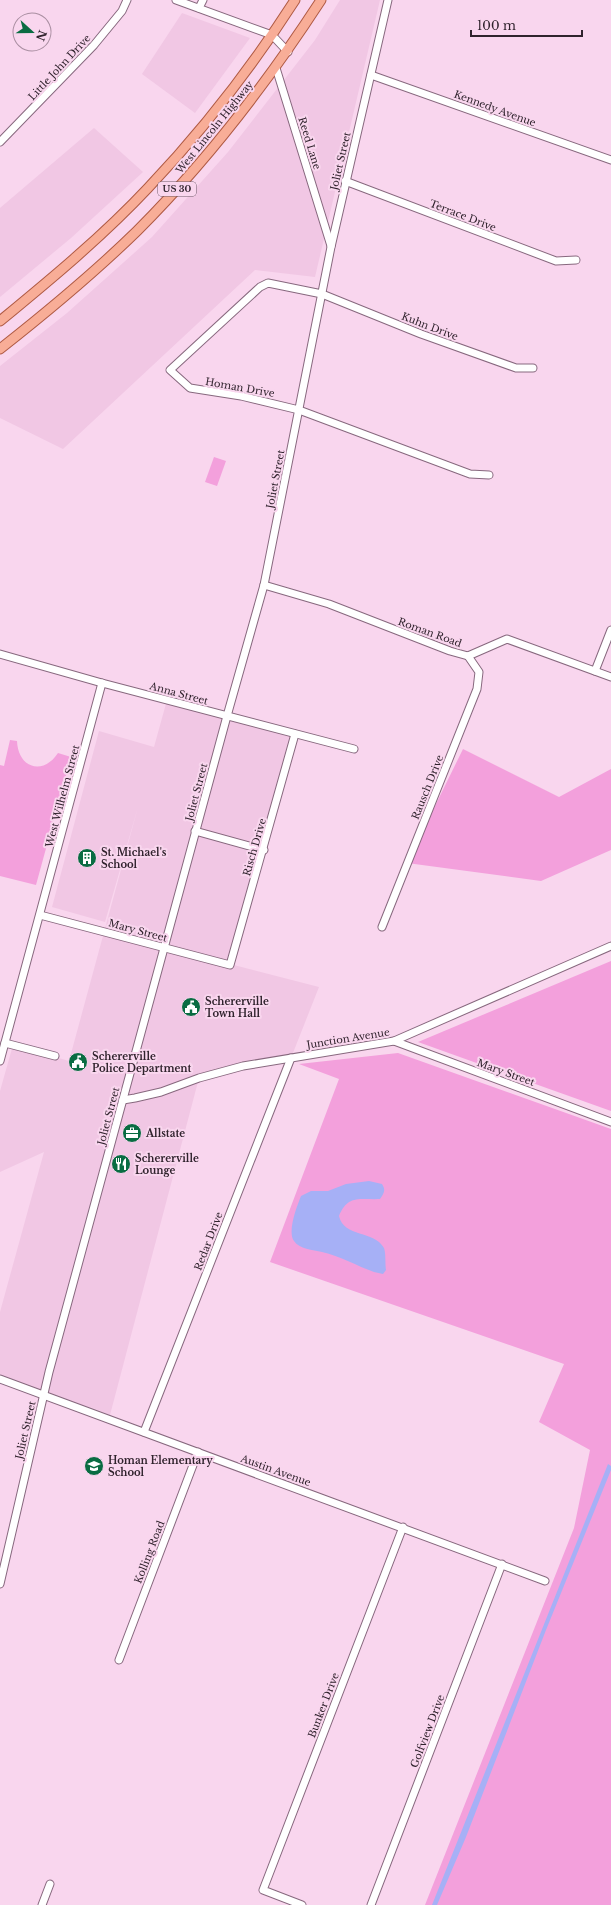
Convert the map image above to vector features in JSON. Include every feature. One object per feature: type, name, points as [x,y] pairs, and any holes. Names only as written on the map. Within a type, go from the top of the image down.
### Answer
[{"type":"main road","name":"West Lincoln Highway","points":[[0,321],[92,242],[147,189],[212,114],[272,35],[295,0]]},
{"type":"main road","name":"West Lincoln Highway","points":[[0,346],[68,294],[137,231],[219,141],[288,52],[321,0]]},
{"type":"street","name":"Little John Drive","points":[[0,142],[94,45],[122,11],[127,0]]},
{"type":"street","points":[[176,0],[272,35],[288,52]]},
{"type":"street","points":[[199,8],[203,0]]},
{"type":"street","name":"Joliet Street","points":[[0,1584],[43,1395],[165,947],[195,831],[264,585],[331,247],[388,0]]},
{"type":"street","name":"Reed Lane","points":[[276,68],[331,247]]},
{"type":"street","name":"Kennedy Avenue","points":[[371,75],[611,160]]},
{"type":"street","name":"Terrace Drive","points":[[345,181],[556,261],[576,260]]},
{"type":"street","name":"Homan Drive","points":[[322,294],[268,283],[260,287],[170,370],[190,388],[240,396],[299,410],[470,474],[489,474]]},
{"type":"street","name":"Kuhn Drive","points":[[322,294],[516,368],[533,368]]},
{"type":"street","name":"Roman Road","points":[[264,585],[329,604],[450,651],[468,656],[507,639],[611,677]]},
{"type":"street","points":[[595,671],[611,630]]},
{"type":"street","name":"Anna Street","points":[[0,654],[102,683],[354,749]]},
{"type":"street","name":"Rausch Drive","points":[[382,927],[478,689],[479,672],[468,656]]},
{"type":"street","name":"West Wilhelm Street","points":[[0,1061],[102,683]]},
{"type":"street","name":"Risch Drive","points":[[230,965],[264,850],[295,734]]},
{"type":"street","points":[[195,831],[264,850]]},
{"type":"street","name":"Mary Street","points":[[40,915],[230,965]]},
{"type":"street","name":"Junction Avenue","points":[[123,1100],[161,1092],[199,1078],[242,1066],[394,1042],[611,946]]},
{"type":"street","points":[[5,1042],[55,1056]]},
{"type":"street","name":"Mary Street","points":[[394,1042],[611,1122]]},
{"type":"street","name":"Redar Drive","points":[[144,1432],[291,1058]]},
{"type":"street","name":"Austin Avenue","points":[[0,1379],[403,1527],[545,1581]]},
{"type":"street","name":"Kolling Road","points":[[120,1660],[198,1452]]},
{"type":"street","name":"Bunker Drive","points":[[302,1905],[263,1890],[403,1527]]},
{"type":"street","name":"Golfview Drive","points":[[371,1905],[502,1564]]},
{"type":"street","points":[[42,1905],[50,1884]]},
{"type":"shaded area","points":[[340,0],[380,0],[315,277],[255,270],[63,449],[0,418],[0,366],[67,313],[152,237],[228,152],[315,40]]},
{"type":"shaded area","points":[[182,13],[250,38],[195,113],[142,74]]},
{"type":"shaded area","points":[[94,128],[143,172],[71,238],[0,297],[0,208]]},
{"type":"shaded area","points":[[214,457],[226,461],[217,486],[205,482]]},
{"type":"shaded area","points":[[167,700],[295,734],[230,964],[319,987],[291,1058],[199,1078],[110,1415],[93,1408],[43,1395],[0,1379],[0,1312],[44,1152],[0,1172],[0,1091],[13,1045],[69,1061],[138,807],[105,922],[52,907],[99,731],[154,747]]},
{"type":"shaded area","points":[[10,740],[17,741],[18,750],[22,758],[26,763],[32,766],[45,765],[58,753],[71,757],[36,885],[0,876],[0,765],[4,766]]},
{"type":"shaded area","points":[[463,749],[559,797],[611,769],[611,850],[541,881],[407,863]]},
{"type":"shaded area","points":[[611,961],[611,1111],[418,1042]]},
{"type":"shaded area","points":[[398,1053],[611,1129],[611,1905],[425,1905],[574,1528],[590,1450],[539,1422],[564,1364],[270,1262],[339,1079],[299,1064]]},
{"type":"water","points":[[369,1181],[382,1184],[384,1192],[380,1199],[361,1199],[351,1201],[346,1204],[339,1216],[342,1223],[347,1228],[373,1238],[384,1248],[386,1270],[383,1274],[374,1272],[329,1254],[311,1250],[296,1244],[292,1237],[292,1225],[301,1196],[311,1191],[328,1191],[346,1184]]},
{"type":"water","points":[[608,1464],[611,1466],[611,1470],[546,1630],[466,1837],[437,1905],[432,1905]]},
{"type":"place","name":"St. Michael's School","points":[[87,858]]},
{"type":"place","name":"Schererville Town Hall","points":[[191,1007]]},
{"type":"place","name":"Schererville Police Department","points":[[78,1062]]},
{"type":"place","name":"Allstate","points":[[132,1133]]},
{"type":"place","name":"Schererville Lounge","points":[[121,1164]]},
{"type":"place","name":"Homan Elementary School","points":[[94,1466]]}]
